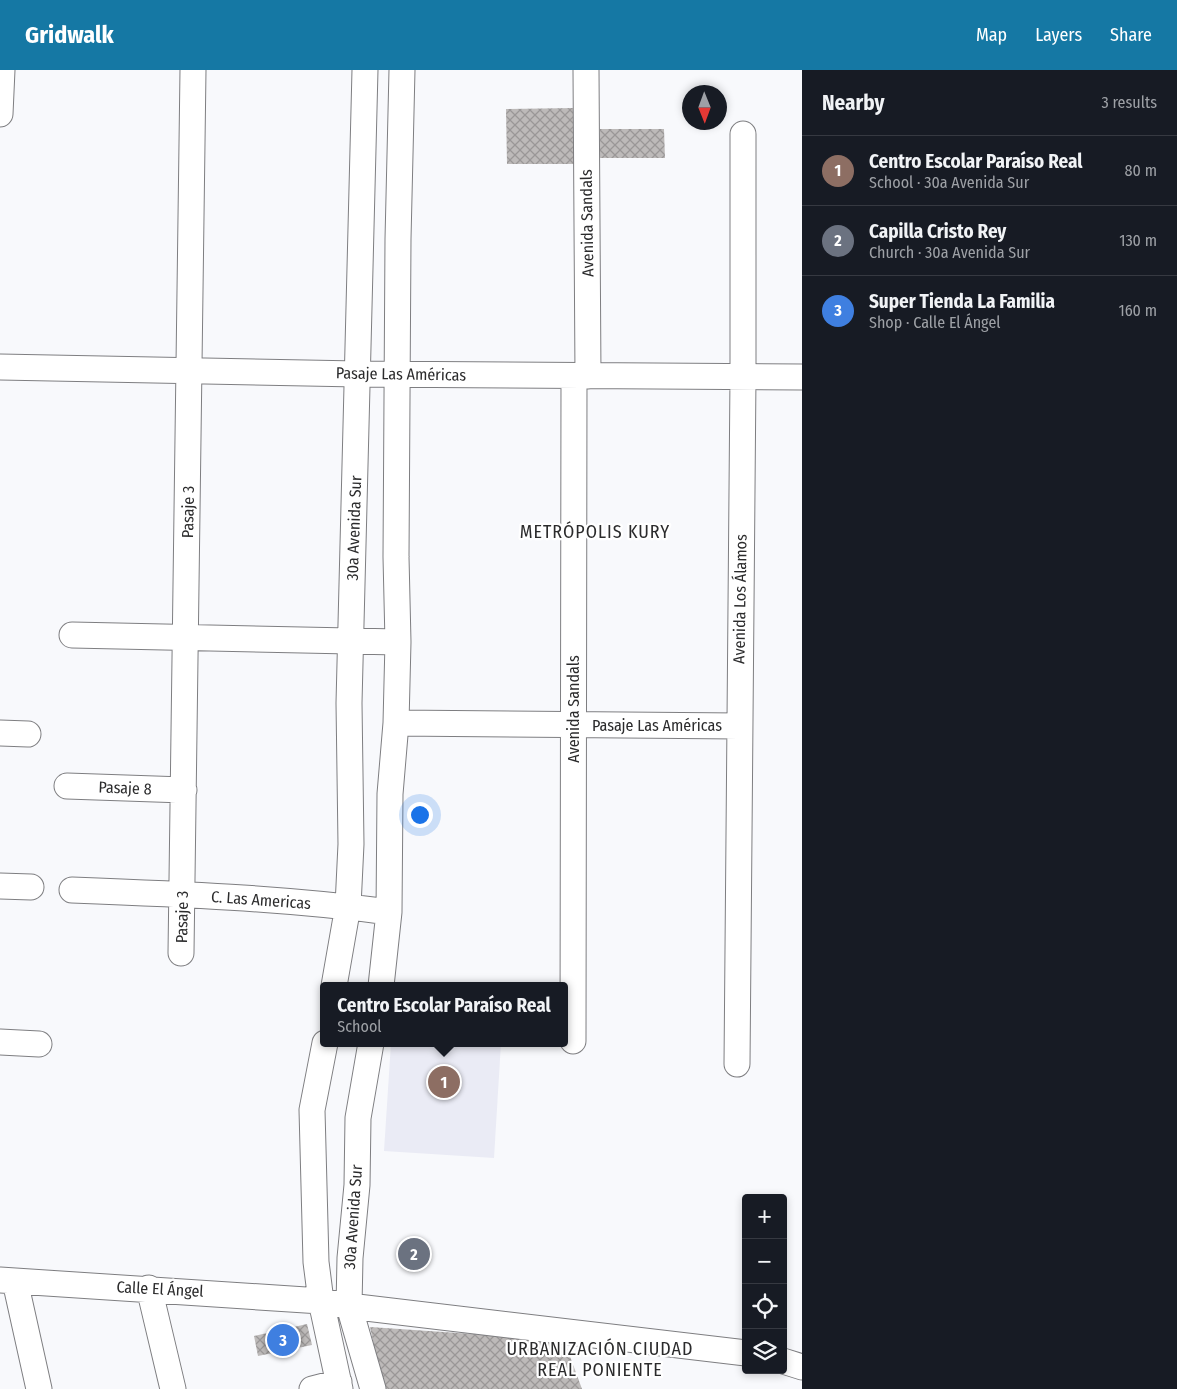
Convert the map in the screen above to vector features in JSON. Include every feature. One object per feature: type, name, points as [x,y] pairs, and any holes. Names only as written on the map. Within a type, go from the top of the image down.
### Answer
[{"type":"street","points":[[0,114],[2,70]]},
{"type":"street","name":"Pasaje 3","points":[[181,953],[193,70]]},
{"type":"street","name":"30a Avenida Sur","points":[[335,982],[348,906],[351,844],[349,704],[365,70]]},
{"type":"street","points":[[381,982],[389,912],[390,794],[396,723],[398,642],[396,557],[402,70]]},
{"type":"street","name":"Avenida Sandals","points":[[573,1042],[573,725],[586,70]]},
{"type":"street","name":"Avenida Los Álamos","points":[[737,1064],[743,376],[743,134]]},
{"type":"street","name":"Pasaje Las Américas","points":[[0,367],[358,374],[802,377]]},
{"type":"street","points":[[72,635],[398,642]]},
{"type":"street","name":"Pasaje Las Américas","points":[[396,723],[739,726]]},
{"type":"street","points":[[0,733],[28,734]]},
{"type":"street","name":"Pasaje 8","points":[[67,786],[184,790]]},
{"type":"street","points":[[0,886],[31,887]]},
{"type":"street","name":"C. Las Americas","points":[[72,890],[182,894],[348,906],[389,912]]},
{"type":"street","points":[[0,1042],[39,1044]]},
{"type":"street","name":"30a Avenida Sur","points":[[324,1047],[312,1110],[316,1252],[321,1300],[340,1386]]},
{"type":"street","name":"30a Avenida Sur","points":[[370,1047],[358,1118],[349,1306],[373,1389]]},
{"type":"street","points":[[7,1281],[39,1389]]},
{"type":"street","name":"Calle El Ángel","points":[[7,1281],[149,1288],[321,1300],[349,1306],[742,1352]]},
{"type":"street","points":[[149,1288],[172,1389]]},
{"type":"street","points":[[787,1363],[802,1367]]},
{"type":"street","points":[[312,1389],[340,1386]]},
{"type":"shaded area","points":[[391,1047],[501,1047],[494,1158],[384,1151]]},
{"type":"building","points":[[575,108],[576,164],[507,164],[506,109]]},
{"type":"building","points":[[600,129],[664,129],[665,158],[600,158]]},
{"type":"building","points":[[307,1324],[312,1345],[258,1356],[254,1336]]},
{"type":"building","points":[[370,1327],[564,1340],[582,1389],[383,1389]]},
{"type":"place","name":"Centro Escolar Paraíso Real","points":[[444,1082]]},
{"type":"place","name":"Capilla Cristo Rey","points":[[414,1254]]},
{"type":"place","name":"Super Tienda La Familia","points":[[283,1340]]},
{"type":"district","name":"METRÓPOLIS KURY","points":[[595,532]]},
{"type":"district","name":"URBANIZACIÓN CIUDAD REAL PONIENTE","points":[[600,1359]]}]
